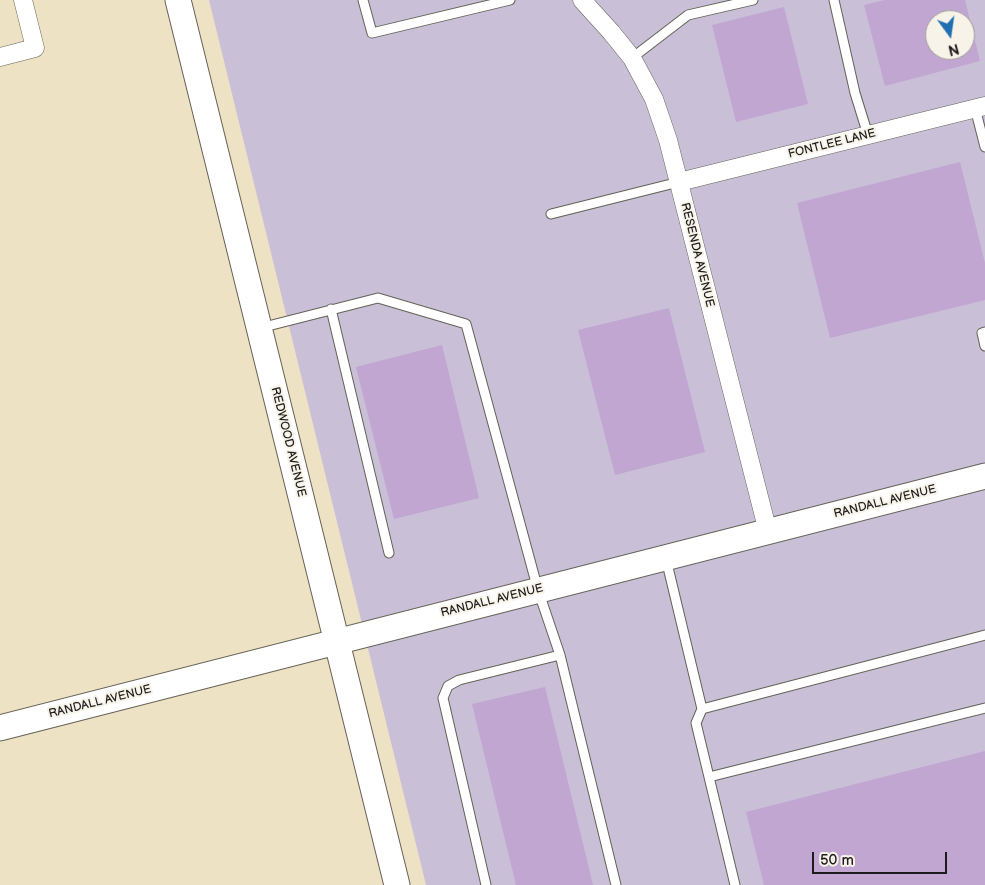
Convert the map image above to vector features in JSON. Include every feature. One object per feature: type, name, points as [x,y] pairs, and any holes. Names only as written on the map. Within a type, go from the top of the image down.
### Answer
[{"type":"street","points":[[0,57],[35,48],[23,0]]},
{"type":"street","name":"REDWOOD AVENUE","points":[[178,0],[398,885]]},
{"type":"street","name":"RESENDA AVENUE","points":[[582,0],[632,58],[654,99],[668,140],[768,532]]},
{"type":"street","name":"FONTLEE LANE","points":[[679,182],[980,107]]},
{"type":"street","name":"RANDALL AVENUE","points":[[0,728],[985,476]]},
{"type":"lane","points":[[363,0],[372,32],[510,0]]},
{"type":"lane","points":[[632,58],[688,15],[753,0]]},
{"type":"lane","points":[[834,0],[855,93],[868,135]]},
{"type":"lane","points":[[980,107],[985,147]]},
{"type":"lane","points":[[551,214],[679,182]]},
{"type":"lane","points":[[260,328],[378,298],[466,324],[538,590],[560,655],[616,885]]},
{"type":"lane","points":[[332,309],[389,553]]},
{"type":"lane","points":[[985,332],[982,333],[985,346]]},
{"type":"lane","points":[[666,559],[702,708],[696,723],[734,885]]},
{"type":"lane","points":[[702,708],[985,636]]},
{"type":"lane","points":[[486,885],[442,698],[448,686],[459,680],[560,655]]},
{"type":"lane","points":[[709,777],[985,708]]},
{"type":"shaded area","points":[[209,0],[985,0],[985,885],[426,885]]},
{"type":"building","points":[[885,0],[965,0],[967,10],[925,10],[925,60],[975,60],[975,41],[980,61],[885,86],[864,5]]},
{"type":"building","points":[[784,7],[808,104],[736,122],[712,25]]},
{"type":"building","points":[[960,162],[985,263],[985,300],[830,338],[797,203]]},
{"type":"building","points":[[669,308],[705,452],[615,475],[578,330]]},
{"type":"building","points":[[442,345],[479,498],[394,519],[356,367]]},
{"type":"building","points":[[545,687],[593,885],[516,885],[472,704]]},
{"type":"building","points":[[985,751],[985,885],[764,885],[746,812]]}]
